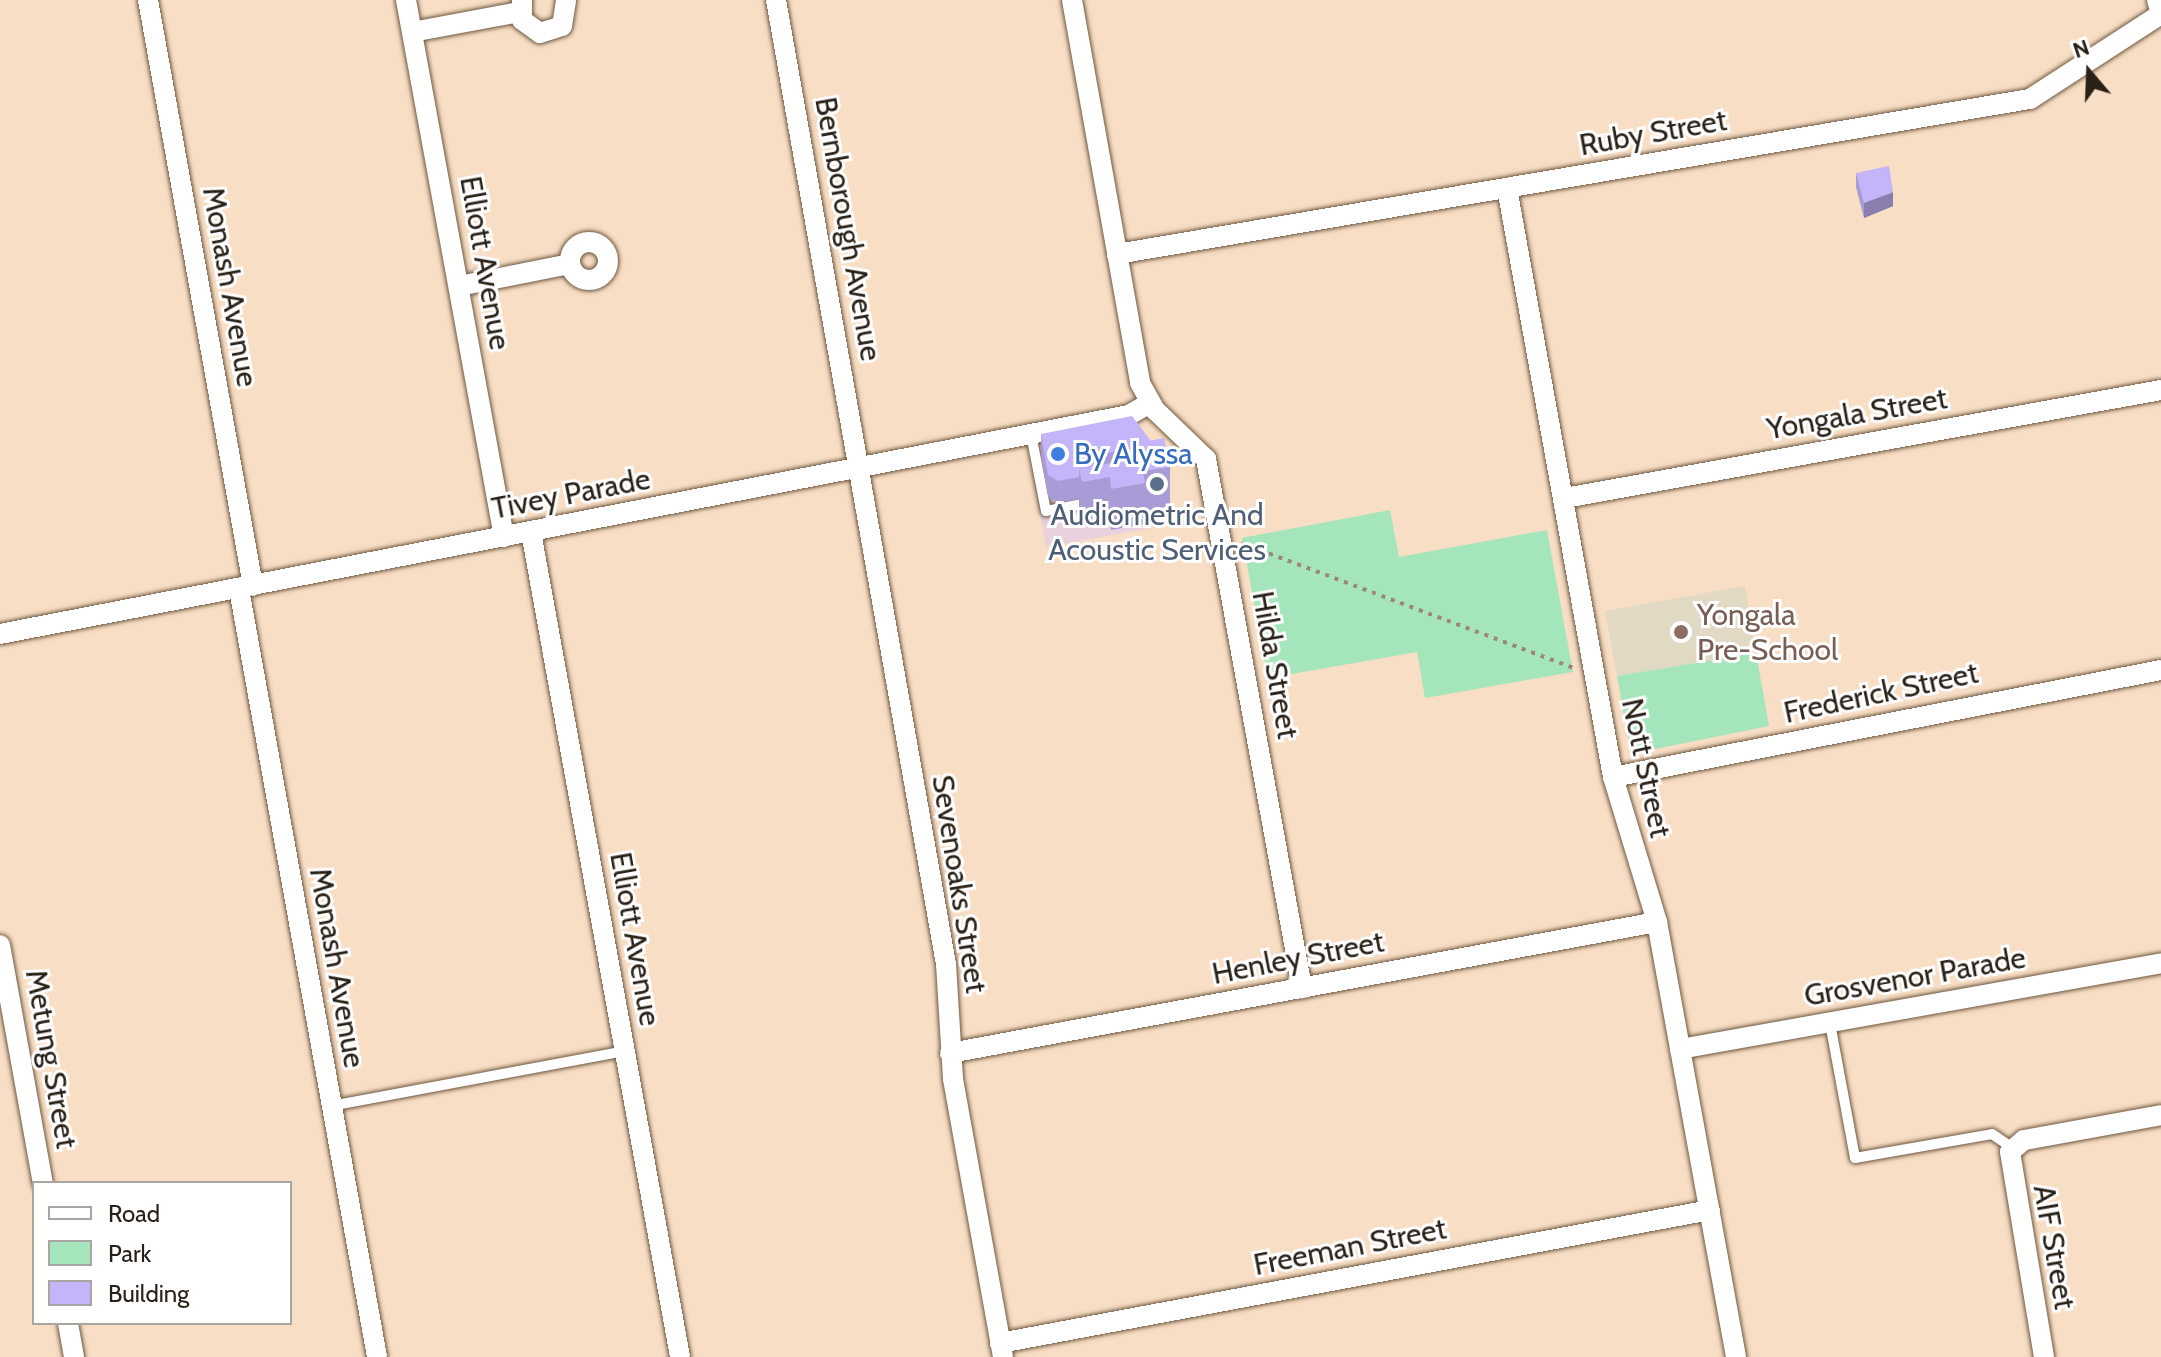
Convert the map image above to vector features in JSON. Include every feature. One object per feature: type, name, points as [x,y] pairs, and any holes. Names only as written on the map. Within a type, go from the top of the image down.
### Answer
[{"type":"street","name":"Monash Avenue","points":[[148,0],[331,1106],[377,1357]]},
{"type":"street","name":"Elliott Avenue","points":[[406,0],[504,537]]},
{"type":"street","points":[[412,32],[521,6],[526,26],[548,33],[566,19],[566,0]]},
{"type":"street","name":"Bernborough Avenue","points":[[776,0],[858,468]]},
{"type":"street","points":[[1072,0],[1117,254],[1150,403]]},
{"type":"street","name":"Ruby Street","points":[[1117,254],[2030,99],[2161,14],[2157,0]]},
{"type":"street","name":"Nott Street","points":[[1507,188],[1613,777],[1657,922],[1736,1357]]},
{"type":"street","points":[[459,286],[570,264]]},
{"type":"street","name":"Yongala Street","points":[[1565,498],[2161,390]]},
{"type":"street","name":"Tivey Parade","points":[[0,634],[1129,415],[1150,403]]},
{"type":"street","name":"Hilda Street","points":[[1150,403],[1206,459],[1302,988]]},
{"type":"street","name":"Sevenoaks Street","points":[[858,468],[950,988],[950,1053],[1001,1350]]},
{"type":"street","name":"Elliott Avenue","points":[[531,532],[680,1357]]},
{"type":"street","name":"Frederick Street","points":[[1613,777],[2161,670]]},
{"type":"street","name":"Henley Street","points":[[950,1053],[1657,922]]},
{"type":"street","name":"Metung Street","points":[[0,945],[43,1181]]},
{"type":"street","name":"Grosvenor Parade","points":[[1680,1049],[2161,963]]},
{"type":"street","points":[[2013,1148],[2161,1115]]},
{"type":"street","name":"AIF Street","points":[[2013,1148],[2009,1165],[2044,1357]]},
{"type":"street","name":"Freeman Street","points":[[1001,1350],[1710,1210]]},
{"type":"street","points":[[68,1325],[74,1357]]},
{"type":"lane","points":[[1031,434],[1046,511],[1111,499]]},
{"type":"lane","points":[[1830,1023],[1855,1158],[1992,1134],[2013,1148]]},
{"type":"lane","points":[[331,1106],[625,1051]]},
{"type":"path","points":[[1241,543],[1575,669]]},
{"type":"shaded area","points":[[1132,437],[1164,479],[1173,524],[1046,547],[1030,458]]},
{"type":"shaded area","name":"Yongala Pre-School","points":[[1745,586],[1756,653],[1617,676],[1605,611]]},
{"type":"green space","points":[[1390,510],[1399,557],[1547,530],[1573,672],[1425,698],[1417,652],[1268,678],[1242,538]]},
{"type":"green space","points":[[1756,653],[1769,726],[1631,754],[1617,676]]},
{"type":"building","points":[[1889,166],[1893,192],[1864,203],[1856,173]]},
{"type":"building","points":[[1132,416],[1151,441],[1102,454],[1099,465],[1079,469],[1079,477],[1058,481],[1048,475],[1041,434]]},
{"type":"building","points":[[1164,438],[1170,467],[1143,471],[1145,483],[1111,489],[1110,477],[1082,482],[1079,469],[1132,459],[1129,445]]},
{"type":"building","points":[[1129,456],[1129,459],[1112,463],[1111,460]]},
{"type":"place","name":"By Alyssa","points":[[1058,454]]},
{"type":"place","name":"Audiometric And Acoustic Services","points":[[1157,484]]},
{"type":"place","name":"Yongala Pre-School","points":[[1681,632]]}]
